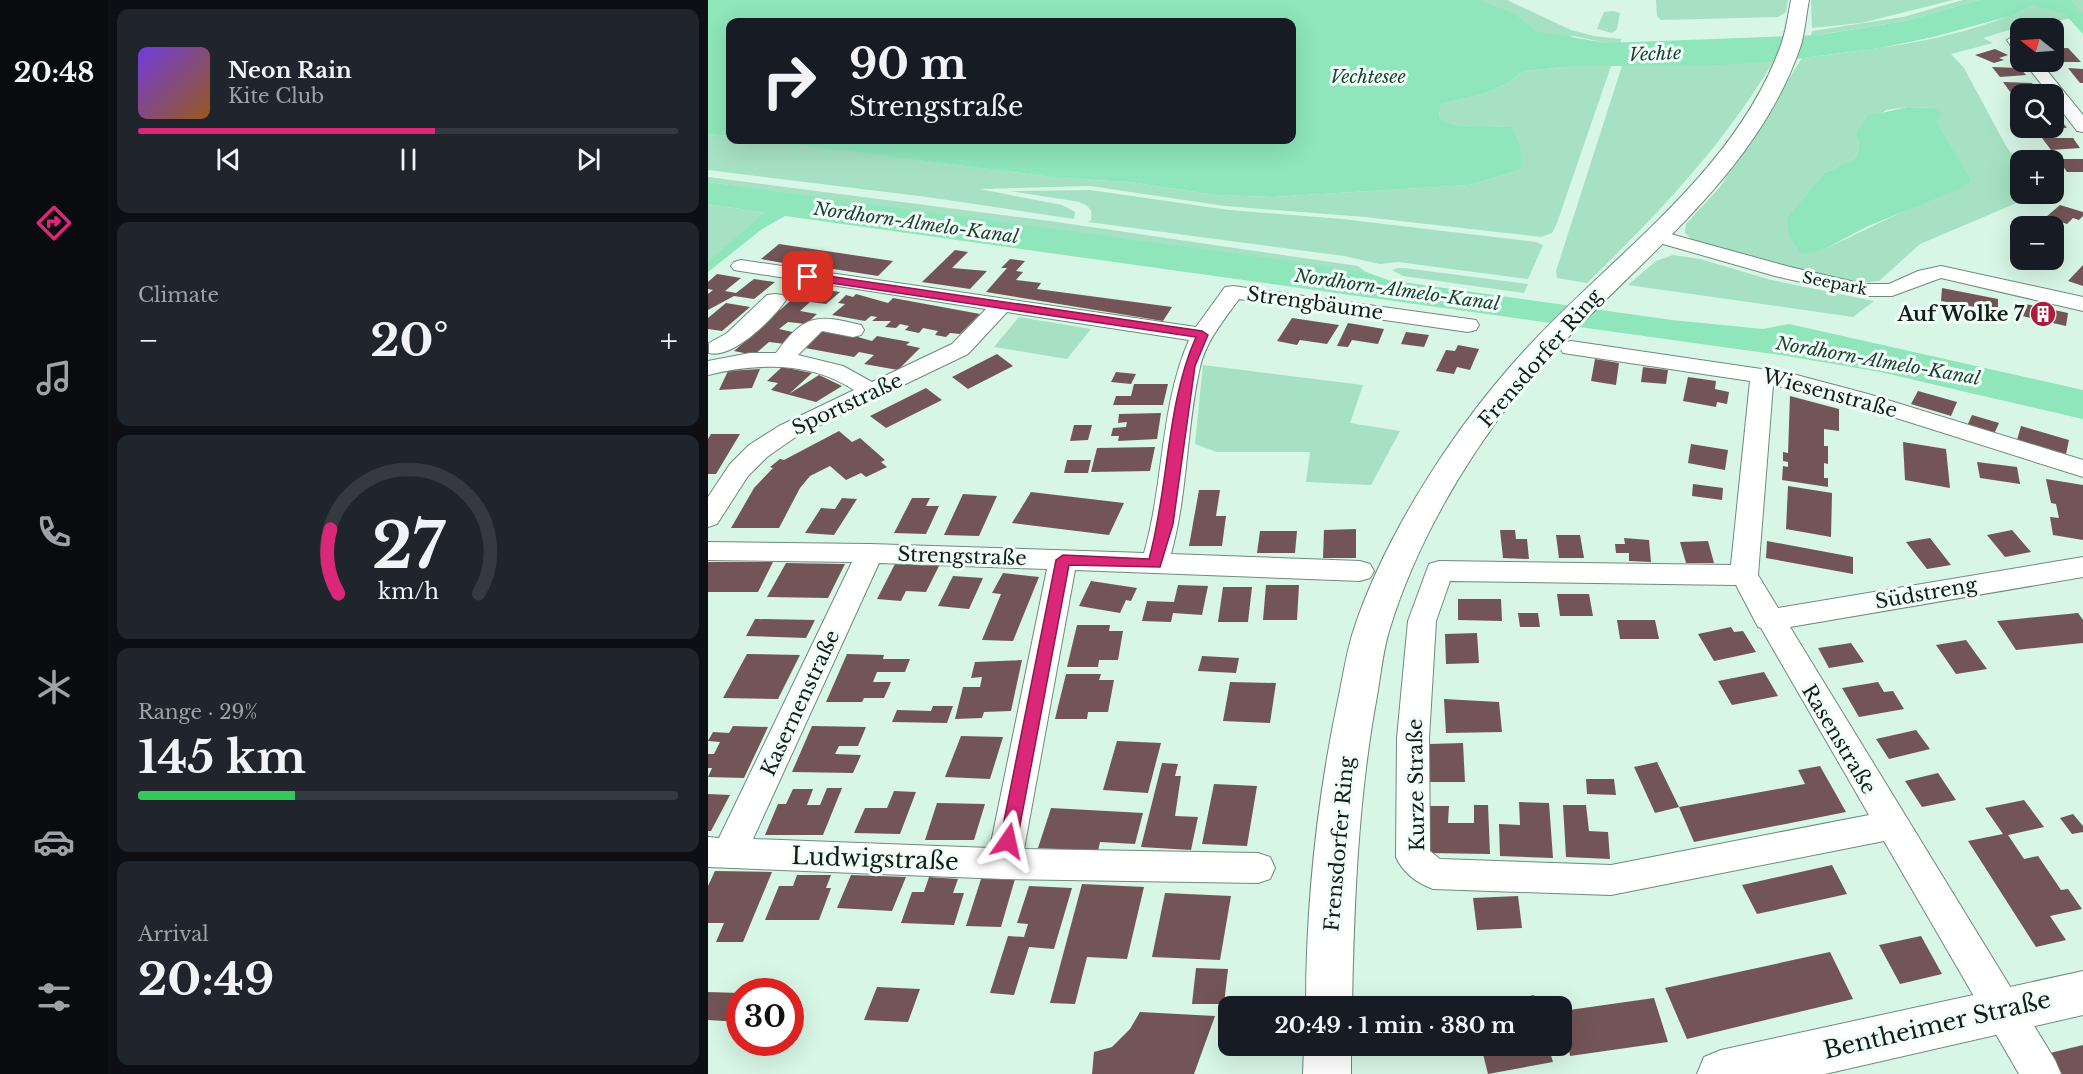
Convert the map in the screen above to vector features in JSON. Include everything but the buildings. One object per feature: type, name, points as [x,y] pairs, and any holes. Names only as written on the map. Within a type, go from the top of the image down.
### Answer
[{"type":"street","name":"Frensdorfer Ring","points":[[1329,996],[1337,827],[1342,775],[1373,624],[1408,546],[1441,485],[1485,417],[1562,343],[1589,299],[1681,212],[1753,120],[1770,94],[1783,65],[1797,27],[1800,0]]},
{"type":"street","points":[[2040,72],[2083,127]]},
{"type":"street","name":"Seepark","points":[[1656,236],[1780,272],[1868,290],[1885,291],[1899,288],[1925,273],[1941,272],[2083,304]]},
{"type":"street","points":[[741,266],[1202,335]]},
{"type":"street","name":"Strengbäume","points":[[1155,564],[1166,524],[1189,366],[1202,335],[1233,292],[1468,325]]},
{"type":"street","points":[[715,356],[776,300]]},
{"type":"street","name":"Sportstraße","points":[[708,518],[739,470],[758,451],[788,431],[960,349],[1001,306]]},
{"type":"street","points":[[783,360],[792,347],[817,324],[853,330]]},
{"type":"street","name":"Wiesenstraße","points":[[1562,343],[1762,374],[1860,399],[2083,469]]},
{"type":"street","points":[[715,356],[783,360],[816,365],[846,374],[872,392]]},
{"type":"street","points":[[1744,576],[1762,374]]},
{"type":"street","name":"Strengstraße","points":[[708,551],[870,553],[1360,571]]},
{"type":"street","name":"Kasernenstraße","points":[[718,852],[870,553]]},
{"type":"street","points":[[1004,864],[1063,560]]},
{"type":"street","name":"Kurze Straße","points":[[1744,576],[1439,571],[1422,621],[1413,738],[1413,857],[1433,874],[1611,880],[1891,825]]},
{"type":"street","name":"Südstreng","points":[[1768,620],[2079,572]]},
{"type":"street","name":"Rasenstraße","points":[[1744,576],[1768,620],[2041,1074]]},
{"type":"street","name":"Ludwigstraße","points":[[718,852],[1004,864],[1258,868]]},
{"type":"street","name":"Bentheimer Straße","points":[[1721,1074],[2083,993]]},
{"type":"street","points":[[1327,1074],[1328,1056]]},
{"type":"shaded area","points":[[1478,0],[1507,0],[1571,30],[1594,36],[1621,39],[1621,43],[1606,43],[1574,36],[1562,38],[1536,31]]},
{"type":"shaded area","points":[[1656,0],[1788,0],[1786,12],[1778,17],[1661,20],[1657,16]]},
{"type":"shaded area","points":[[1811,0],[1953,0],[1861,23],[1812,28]]},
{"type":"shaded area","points":[[1963,0],[1979,0],[1905,21],[1811,36],[1812,31],[1903,17]]},
{"type":"shaded area","points":[[2043,0],[2083,0],[2083,16],[2064,20],[2010,18],[2010,30],[1983,38],[1993,43],[1951,54],[1964,68],[2010,151],[2010,204],[2014,204],[1920,244],[1879,281],[1854,284],[1697,244],[1685,233],[1686,224],[1720,187],[1802,58],[1895,46],[1986,24]],"holes":[[[1908,107],[1932,108],[1935,123],[1971,179],[1823,250],[1825,173],[1857,157],[1859,145],[1856,134],[1886,110]]]},
{"type":"shaded area","points":[[1604,12],[1620,13],[1617,29],[1612,33],[1597,29]]},
{"type":"shaded area","points":[[1773,62],[1732,123],[1687,179],[1587,283],[1557,278],[1556,271],[1622,66]]},
{"type":"shaded area","points":[[1576,66],[1611,66],[1557,223],[1552,233],[1541,237],[1365,217],[1225,206],[1090,186],[979,189],[1062,205],[1075,212],[1074,219],[927,197],[708,170],[708,134],[726,136],[726,144],[795,144],[1059,178],[1130,182],[1216,195],[1273,197],[1469,185],[1520,170],[1510,127],[1454,125],[1439,117],[1441,104],[1486,93],[1506,84],[1523,71]]},
{"type":"shaded area","points":[[708,177],[1050,221],[1358,266],[1366,272],[708,182]]},
{"type":"shaded area","points":[[1090,190],[1229,210],[1342,219],[1536,242],[1543,245],[1528,279],[1398,262],[1380,264],[1344,256],[1088,222],[1091,220],[1091,211],[1080,202],[1010,191]]},
{"type":"shaded area","points":[[708,204],[766,213],[708,261]]},
{"type":"shaded area","points":[[1673,255],[1700,259],[1771,280],[1874,301],[1853,317],[1628,285],[1656,261]]},
{"type":"shaded area","points":[[1397,268],[1528,284],[1524,293],[1403,276],[1392,270]]},
{"type":"shaded area","points":[[1019,317],[1091,329],[1067,359],[994,347]]},
{"type":"shaded area","points":[[1203,365],[1363,385],[1350,423],[1400,431],[1371,485],[1306,482],[1310,452],[1217,452],[1195,444]]},
{"type":"water","name":"Vechtesee","points":[[708,0],[1478,0],[1513,13],[1536,31],[1606,43],[1819,35],[1905,21],[1979,0],[2070,0],[2083,14],[2083,34],[2065,14],[2034,5],[2010,16],[1933,37],[1880,48],[1773,62],[1699,66],[1576,66],[1523,71],[1506,84],[1486,93],[1441,104],[1439,117],[1454,125],[1510,127],[1520,147],[1520,170],[1469,185],[1273,197],[1216,195],[1130,182],[1059,178],[791,144],[1296,144],[1296,18],[726,18],[726,136],[708,134]]},
{"type":"water","points":[[1908,107],[1932,108],[1941,113],[1936,123],[1971,179],[1961,188],[1866,227],[1823,250],[1802,254],[1789,236],[1787,219],[1825,173],[1857,157],[1859,145],[1856,134],[1868,116]]},
{"type":"water","name":"Nordhorn-Almelo-Kanal","points":[[708,182],[1366,272],[1388,280],[1672,320],[1763,329],[1789,324],[2083,390],[2083,419],[1880,372],[1787,356],[785,216],[762,229],[708,272],[708,261],[765,213],[708,204]]},
{"type":"place","name":"Auf Wolke 7","points":[[2043,314]]},
{"type":"route","points":[[808,277],[1202,335],[1189,366],[1166,524],[1155,564],[1063,560],[1008,841]]},
{"type":"water label","name":"Vechte","points":[[1655,54]]}]
